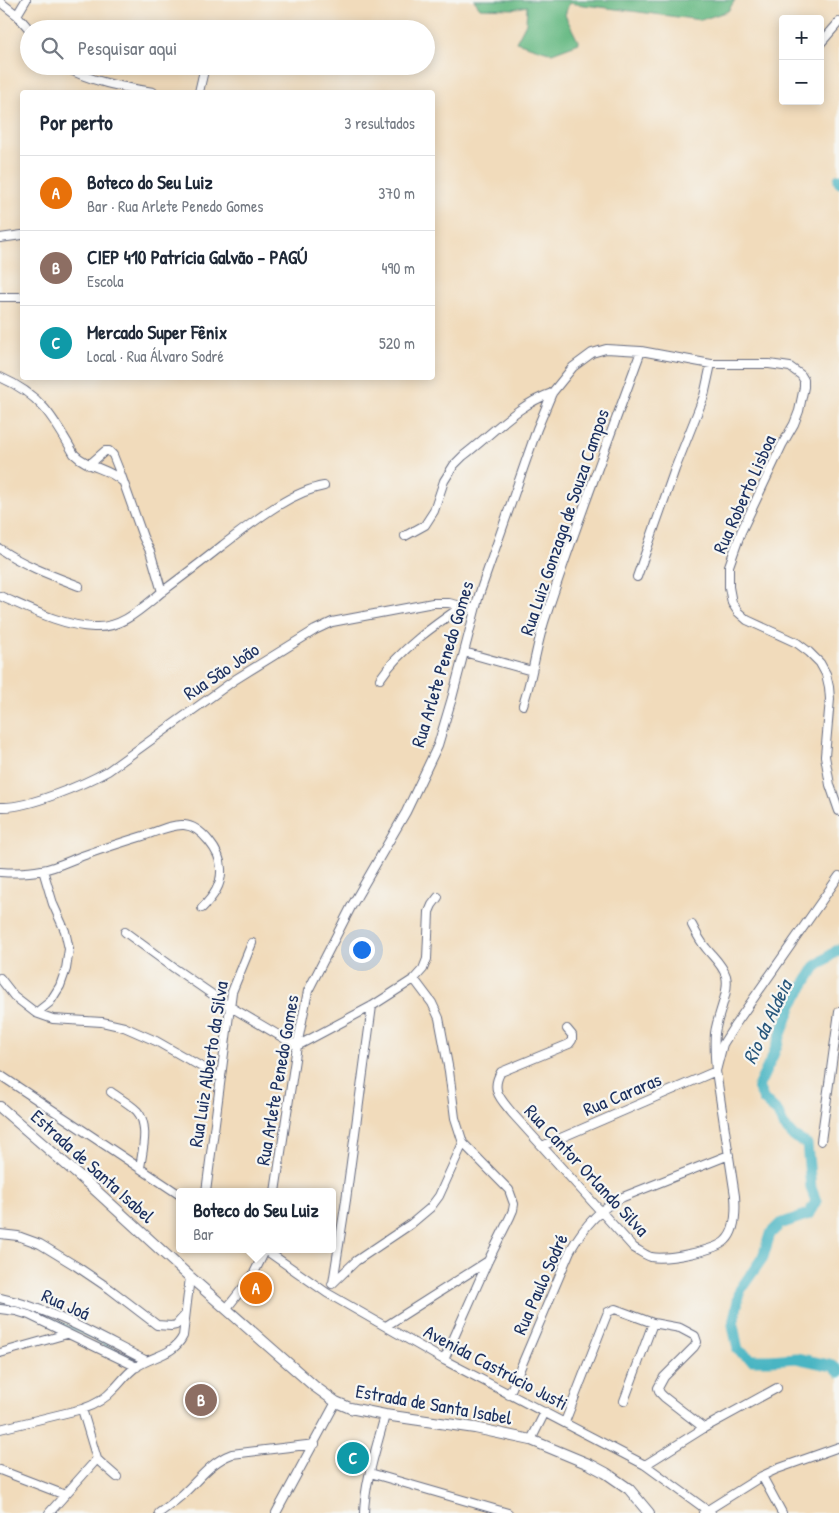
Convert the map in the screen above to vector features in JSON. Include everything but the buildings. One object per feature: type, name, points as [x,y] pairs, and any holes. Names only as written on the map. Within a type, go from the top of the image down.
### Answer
[{"type":"main road","name":"Estrada de Santa Isabel","points":[[0,1108],[91,1186],[190,1277],[314,1386],[336,1402],[350,1408],[385,1415],[475,1428],[532,1440],[591,1465],[619,1482],[638,1498],[650,1513]]},
{"type":"street","points":[[17,15],[26,0]]},
{"type":"street","points":[[0,2],[21,20]]},
{"type":"street","points":[[824,39],[839,22]]},
{"type":"street","points":[[81,75],[100,82],[142,90]]},
{"type":"street","points":[[200,90],[204,75]]},
{"type":"street","points":[[0,238],[20,235]]},
{"type":"street","points":[[0,297],[20,297]]},
{"type":"street","name":"Rua Arlete Penedo Gomes","points":[[276,1188],[297,1046],[308,991],[351,907],[406,812],[438,745],[452,698],[474,609],[537,429],[552,393],[572,366],[592,353],[606,349],[641,351],[711,364],[754,363],[790,367],[801,375],[804,380]]},
{"type":"street","name":"Rua Luiz Gonzaga de Souza Campos","points":[[523,704],[529,688],[544,620],[554,590],[641,351]]},
{"type":"street","points":[[637,577],[675,470],[704,396],[711,364]]},
{"type":"street","points":[[0,377],[27,392],[46,409],[74,454],[80,460],[89,466],[108,471],[124,482]]},
{"type":"street","name":"Rua Roberto Lisboa","points":[[804,380],[802,400],[794,424],[782,445],[741,532],[729,566],[728,587],[732,603],[747,620],[796,643],[820,663],[826,674],[830,699],[825,756],[830,785],[839,811]]},
{"type":"street","points":[[405,536],[425,525],[434,511],[444,481],[462,456],[522,408],[538,398],[552,393]]},
{"type":"street","points":[[89,466],[102,454],[109,451],[113,456],[150,551],[162,592]]},
{"type":"street","points":[[0,596],[54,618],[83,626],[104,627],[138,613],[162,592],[254,522],[285,501],[317,487],[324,486]]},
{"type":"street","points":[[0,549],[79,586]]},
{"type":"street","name":"Rua São João","points":[[0,807],[24,804],[87,782],[108,771],[236,679],[332,622],[433,603],[449,602],[474,609]]},
{"type":"street","points":[[380,679],[395,659],[464,605]]},
{"type":"street","points":[[464,652],[532,670]]},
{"type":"street","points":[[0,872],[43,870],[174,826],[189,826],[210,842],[222,866],[217,888],[210,900],[202,908]]},
{"type":"street","points":[[36,1013],[50,1002],[60,986],[66,969],[69,949],[65,931],[53,904],[43,870]]},
{"type":"street","name":"Rua Cantor Orlando Silva","points":[[567,1029],[572,1035],[572,1040],[569,1044],[501,1072],[496,1086],[498,1094],[512,1113],[634,1248],[652,1257],[668,1257],[713,1248],[727,1239],[736,1213],[716,1072],[723,1044],[839,876]]},
{"type":"street","points":[[125,932],[229,1006],[297,1046],[372,1006],[414,980],[423,969],[427,959],[429,912],[438,897]]},
{"type":"street","points":[[692,925],[701,941],[722,966],[726,976],[726,993],[715,1034],[716,1072]]},
{"type":"street","name":"Rua Luiz Alberto da Silva","points":[[207,1188],[229,1006],[237,977],[252,943]]},
{"type":"street","points":[[0,978],[14,996],[36,1013],[53,1019],[102,1022],[124,1027],[156,1041],[221,1078]]},
{"type":"street","points":[[414,980],[432,1003],[439,1018],[450,1071],[455,1118],[463,1143],[509,1190],[514,1204],[510,1217],[488,1261],[444,1360]]},
{"type":"street","points":[[333,1283],[372,1006]]},
{"type":"street","points":[[821,1141],[839,1012]]},
{"type":"street","name":"Rua Cararas","points":[[542,1146],[716,1072]]},
{"type":"street","points":[[0,1075],[176,1192]]},
{"type":"street","points":[[111,1092],[136,1110],[142,1120],[144,1133],[140,1168]]},
{"type":"street","points":[[327,1292],[333,1283],[356,1260],[411,1224],[430,1208],[439,1196],[463,1143]]},
{"type":"street","name":"Rua Paulo Sodré","points":[[509,1395],[570,1251],[582,1232],[600,1210],[623,1197],[729,1155]]},
{"type":"street","points":[[0,1234],[18,1236],[40,1244],[110,1289],[157,1325],[176,1325],[185,1316]]},
{"type":"street","points":[[226,1308],[253,1274],[264,1253]]},
{"type":"street","name":"Avenida Castrúcio Justi","points":[[269,1253],[327,1292],[444,1360],[644,1465],[707,1512]]},
{"type":"street","points":[[386,1326],[488,1261]]},
{"type":"street","points":[[0,1429],[82,1409],[102,1400],[125,1376],[137,1367],[160,1356],[180,1343],[183,1336],[190,1277]]},
{"type":"street","name":"Rua Joá","points":[[0,1298],[20,1302],[71,1323],[115,1350],[137,1367]]},
{"type":"street","name":"Rua Joá","points":[[0,1309],[29,1315],[67,1334],[147,1361]]},
{"type":"street","points":[[565,1422],[608,1312],[618,1309],[653,1323],[680,1328],[695,1336],[694,1347],[664,1377],[658,1388],[664,1397],[704,1428]]},
{"type":"street","points":[[624,1402],[653,1323]]},
{"type":"street","points":[[0,1353],[67,1334]]},
{"type":"street","points":[[644,1465],[704,1428],[777,1388]]},
{"type":"street","points":[[276,1513],[336,1402]]},
{"type":"street","points":[[82,1409],[97,1459],[117,1477]]},
{"type":"street","points":[[532,1440],[545,1412]]},
{"type":"street","points":[[364,1513],[370,1473],[385,1415]]},
{"type":"street","points":[[159,1513],[180,1497],[211,1465],[224,1457],[239,1453],[315,1444]]},
{"type":"street","points":[[707,1512],[762,1476],[839,1447]]},
{"type":"street","points":[[49,1513],[97,1459]]},
{"type":"street","points":[[0,1470],[65,1494]]},
{"type":"street","points":[[370,1473],[508,1513]]},
{"type":"street","points":[[762,1476],[782,1513]]},
{"type":"green space","points":[[474,0],[735,0],[728,11],[701,20],[569,3],[565,15],[579,43],[552,53],[516,42],[526,23],[527,6],[513,9],[480,8]]},
{"type":"waterway","name":"Rio da Aldeia","points":[[839,949],[815,967],[792,1005],[772,1058],[758,1087],[764,1100],[778,1113],[783,1125],[794,1137],[807,1144],[811,1188],[816,1201],[809,1214],[780,1224],[770,1234],[763,1257],[740,1290],[733,1325],[738,1350],[752,1360],[796,1358],[833,1366],[839,1372]]},
{"type":"waterway","points":[[0,1304],[21,1307]]},
{"type":"waterway","points":[[49,1317],[132,1358]]},
{"type":"place","name":"Boteco do Seu Luiz","points":[[256,1288]]},
{"type":"place","name":"CIEP 410 Patrícia Galvão - PAGÚ","points":[[201,1400]]},
{"type":"place","name":"Mercado Super Fênix","points":[[353,1458]]}]
